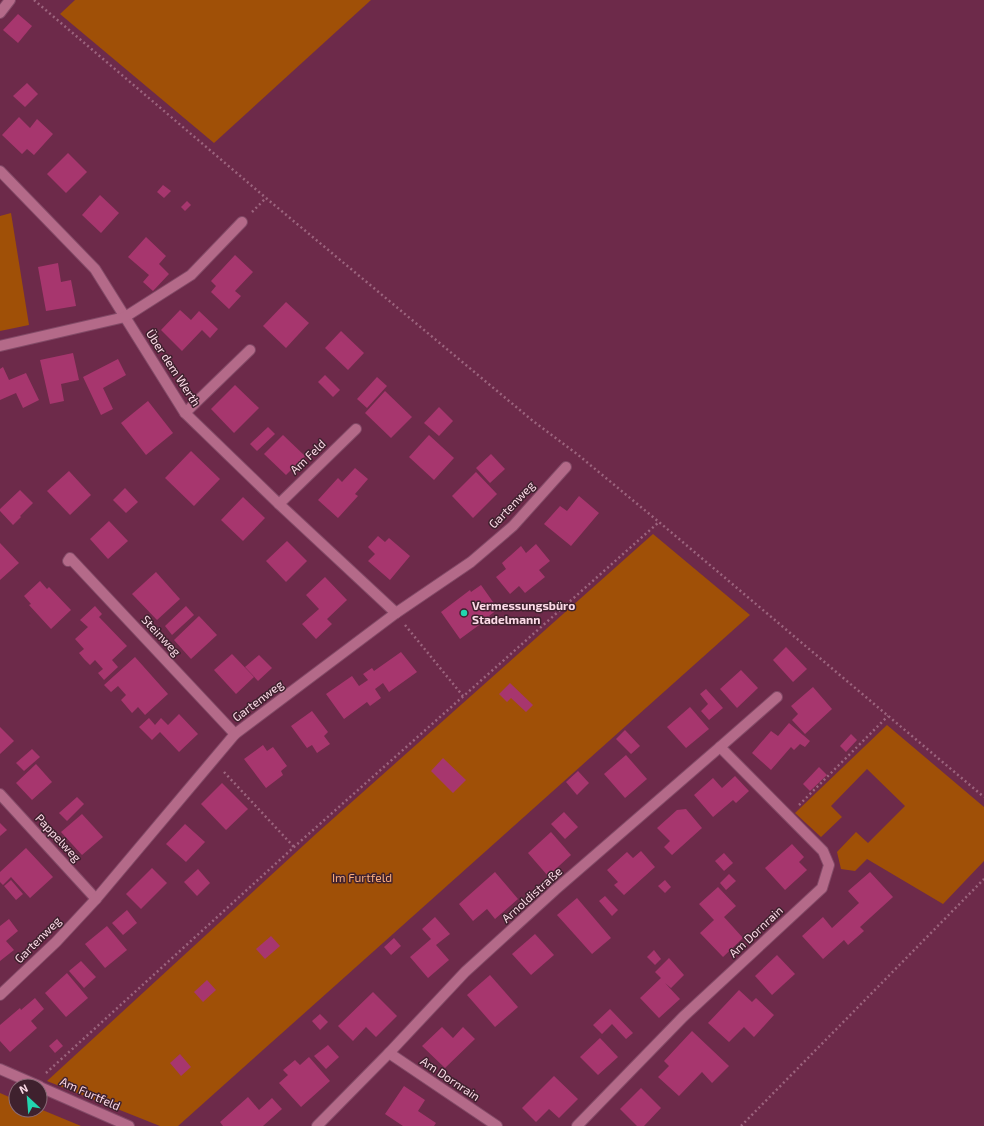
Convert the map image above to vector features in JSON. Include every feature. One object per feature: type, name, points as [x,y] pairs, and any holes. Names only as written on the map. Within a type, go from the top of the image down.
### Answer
[{"type":"street","points":[[2,11],[10,0]]},
{"type":"street","name":"Über dem Werth","points":[[0,171],[95,269],[184,413],[396,613]]},
{"type":"street","points":[[0,346],[125,317],[191,275],[242,222]]},
{"type":"street","points":[[184,413],[250,350]]},
{"type":"street","name":"Am Feld","points":[[279,504],[356,429]]},
{"type":"street","name":"Gartenweg","points":[[0,995],[56,942],[96,899],[235,734],[396,613],[470,562],[513,526],[566,467]]},
{"type":"street","name":"Steinweg","points":[[68,561],[70,558],[235,734]]},
{"type":"street","name":"Arnoldistraße","points":[[317,1126],[389,1053],[465,972],[556,890],[777,697]]},
{"type":"street","name":"Am Dornrain","points":[[577,1126],[683,1017],[822,888],[829,865],[823,851],[720,747]]},
{"type":"street","name":"Pappelweg","points":[[0,794],[96,899]]},
{"type":"street","name":"Am Dornrain","points":[[389,1053],[497,1126]]},
{"type":"street","name":"Am Furtfeld","points":[[0,1069],[20,1078]]},
{"type":"street","name":"Am Furtfeld","points":[[48,1090],[129,1126]]},
{"type":"path","points":[[34,0],[266,198],[527,416],[577,454],[659,522],[984,797]]},
{"type":"path","points":[[242,222],[266,198]]},
{"type":"path","points":[[47,1078],[294,847],[659,522]]},
{"type":"path","points":[[396,613],[463,696]]},
{"type":"path","points":[[788,816],[888,716]]},
{"type":"path","points":[[213,760],[294,847]]},
{"type":"path","points":[[741,1126],[984,879]]},
{"type":"green space","points":[[75,0],[371,0],[214,143],[60,14]]},
{"type":"green space","points":[[11,213],[29,325],[0,331],[0,216]]},
{"type":"green space","name":"Im Furtfeld","points":[[653,534],[750,615],[178,1126],[160,1126],[48,1081],[317,833]]},
{"type":"green space","points":[[887,725],[984,807],[984,861],[943,904],[867,859],[855,871],[841,869],[837,852],[856,832],[868,843],[905,806],[867,769],[831,806],[842,817],[821,837],[795,813]]},
{"type":"green space","points":[[0,1093],[8,1096],[8,1118],[48,1118],[48,1112],[81,1126],[0,1126]]},
{"type":"building","points":[[18,14],[32,26],[18,43],[3,30]]},
{"type":"building","points":[[27,83],[38,94],[25,107],[13,96]]},
{"type":"building","points":[[19,117],[30,128],[37,119],[53,134],[34,155],[27,149],[22,154],[2,135]]},
{"type":"building","points":[[68,153],[87,172],[66,193],[47,174]]},
{"type":"building","points":[[163,185],[171,191],[164,198],[157,192]]},
{"type":"building","points":[[100,195],[119,213],[101,233],[82,215]]},
{"type":"building","points":[[187,201],[191,205],[185,211],[181,207]]},
{"type":"building","points":[[146,237],[166,256],[159,264],[169,274],[153,291],[143,282],[149,275],[128,257]]},
{"type":"building","points":[[235,255],[253,272],[235,291],[241,296],[229,309],[211,292],[216,286],[211,281]]},
{"type":"building","points":[[58,263],[61,282],[71,280],[76,306],[46,311],[38,267]]},
{"type":"building","points":[[286,302],[309,323],[286,348],[263,326]]},
{"type":"building","points":[[180,310],[191,320],[199,311],[218,329],[210,338],[202,330],[182,351],[161,330]]},
{"type":"building","points":[[341,331],[364,353],[348,370],[325,348]]},
{"type":"building","points":[[73,353],[79,380],[61,384],[64,401],[50,404],[40,360]]},
{"type":"building","points":[[118,359],[126,375],[103,388],[113,409],[101,415],[83,377]]},
{"type":"building","points":[[3,367],[9,380],[26,373],[39,400],[23,408],[16,393],[0,400],[0,369]]},
{"type":"building","points":[[325,375],[340,390],[333,397],[318,382]]},
{"type":"building","points":[[377,377],[387,386],[367,408],[357,399]]},
{"type":"building","points":[[235,385],[259,408],[234,433],[211,409]]},
{"type":"building","points":[[385,391],[412,417],[391,438],[365,413]]},
{"type":"building","points":[[148,401],[173,433],[146,455],[121,423]]},
{"type":"building","points":[[439,407],[453,421],[439,436],[424,423]]},
{"type":"building","points":[[268,427],[275,434],[257,451],[250,444]]},
{"type":"building","points":[[283,435],[305,456],[286,475],[264,454]]},
{"type":"building","points":[[429,435],[454,458],[434,480],[409,457]]},
{"type":"building","points":[[191,451],[220,479],[194,506],[165,478]]},
{"type":"building","points":[[491,454],[505,469],[490,483],[476,468]]},
{"type":"building","points":[[355,468],[368,479],[355,494],[358,496],[338,518],[318,500],[338,478],[342,482]]},
{"type":"building","points":[[69,471],[91,495],[70,515],[47,491]]},
{"type":"building","points":[[476,472],[497,494],[473,518],[452,496]]},
{"type":"building","points":[[125,488],[138,502],[126,513],[113,500]]},
{"type":"building","points":[[20,490],[33,503],[13,525],[0,511],[0,509]]},
{"type":"building","points":[[579,496],[599,513],[571,546],[544,524],[560,506],[567,511]]},
{"type":"building","points":[[243,497],[265,518],[243,541],[221,520]]},
{"type":"building","points":[[109,521],[128,541],[108,559],[90,539]]},
{"type":"building","points":[[378,536],[385,542],[389,538],[410,556],[390,580],[368,561],[375,554],[368,547]]},
{"type":"building","points":[[287,541],[307,561],[286,582],[266,561]]},
{"type":"building","points":[[0,543],[19,563],[0,580]]},
{"type":"building","points":[[536,544],[550,561],[539,570],[545,577],[525,593],[519,586],[510,594],[496,577],[506,569],[502,563],[521,546],[526,553]]},
{"type":"building","points":[[156,572],[180,599],[157,620],[132,594]]},
{"type":"building","points":[[325,577],[347,600],[327,619],[332,624],[316,639],[302,624],[319,609],[306,595]]},
{"type":"building","points":[[40,581],[47,589],[49,587],[71,610],[51,629],[29,605],[31,604],[24,596]]},
{"type":"building","points":[[481,585],[498,609],[489,616],[490,617],[460,639],[441,612],[470,590],[471,592]]},
{"type":"building","points":[[95,606],[102,614],[99,617],[127,646],[112,660],[118,667],[104,680],[98,673],[103,669],[95,660],[90,665],[84,659],[79,653],[84,649],[75,639],[88,627],[80,620]]},
{"type":"building","points":[[186,606],[194,615],[172,635],[165,626]]},
{"type":"building","points":[[199,616],[217,635],[191,659],[174,640]]},
{"type":"building","points":[[786,647],[807,669],[793,682],[773,660]]},
{"type":"building","points":[[401,652],[417,672],[389,692],[383,683],[375,689],[381,698],[370,706],[367,702],[344,719],[326,694],[352,676],[359,686],[368,680],[363,674],[372,668],[374,671]]},
{"type":"building","points":[[232,654],[254,677],[236,694],[214,670]]},
{"type":"building","points":[[259,655],[272,668],[258,681],[245,667]]},
{"type":"building","points":[[135,657],[168,694],[145,715],[138,707],[132,713],[121,700],[126,695],[118,686],[111,692],[104,685]]},
{"type":"building","points":[[741,670],[758,688],[737,708],[720,689]]},
{"type":"building","points":[[510,683],[533,705],[526,712],[511,698],[507,702],[499,694]]},
{"type":"building","points":[[813,687],[832,709],[805,734],[792,720],[798,714],[791,706]]},
{"type":"building","points":[[706,689],[723,708],[709,720],[701,711],[708,704],[700,694]]},
{"type":"building","points":[[690,707],[709,729],[686,748],[667,727]]},
{"type":"building","points":[[312,711],[328,732],[324,736],[330,744],[317,753],[312,745],[307,748],[291,726]]},
{"type":"building","points":[[179,714],[198,734],[179,752],[160,732],[152,740],[139,727],[149,718],[155,725],[161,718],[168,725]]},
{"type":"building","points":[[789,723],[810,741],[805,747],[800,744],[794,750],[791,747],[771,770],[752,753],[771,731],[778,736]]},
{"type":"building","points":[[0,727],[14,741],[0,754]]},
{"type":"building","points":[[625,730],[640,746],[631,754],[616,739]]},
{"type":"building","points":[[851,734],[857,740],[846,752],[840,746]]},
{"type":"building","points":[[263,745],[267,751],[273,747],[287,766],[281,771],[283,775],[266,788],[244,759]]},
{"type":"building","points":[[32,749],[40,757],[24,771],[16,763]]},
{"type":"building","points":[[626,755],[647,779],[625,798],[604,774]]},
{"type":"building","points":[[443,758],[466,780],[453,793],[431,771]]},
{"type":"building","points":[[36,764],[52,782],[32,800],[16,783]]},
{"type":"building","points":[[819,767],[827,775],[810,791],[803,784]]},
{"type":"building","points":[[578,771],[589,783],[577,795],[566,782]]},
{"type":"building","points":[[735,776],[749,791],[736,803],[733,800],[713,817],[694,795],[713,778],[722,788]]},
{"type":"building","points":[[222,783],[248,809],[226,830],[201,804]]},
{"type":"building","points":[[77,797],[84,804],[67,821],[59,813]]},
{"type":"building","points":[[686,809],[702,828],[672,855],[664,847],[670,841],[657,828],[677,810]]},
{"type":"building","points":[[564,812],[578,827],[565,839],[551,824]]},
{"type":"building","points":[[82,814],[103,837],[82,855],[61,832]]},
{"type":"building","points":[[0,823],[7,830],[0,836]]},
{"type":"building","points":[[185,824],[205,842],[186,862],[166,844]]},
{"type":"building","points":[[551,832],[571,855],[548,876],[528,853]]},
{"type":"building","points":[[792,844],[804,857],[799,862],[807,870],[785,890],[765,868]]},
{"type":"building","points":[[26,848],[53,877],[30,898],[11,877],[3,885],[0,882],[0,872]]},
{"type":"building","points":[[641,851],[655,867],[624,895],[614,885],[618,882],[607,870],[627,852],[633,858]]},
{"type":"building","points":[[724,853],[733,863],[724,871],[715,861]]},
{"type":"building","points":[[152,868],[167,883],[141,909],[126,894]]},
{"type":"building","points":[[198,869],[210,883],[197,896],[184,882]]},
{"type":"building","points":[[495,872],[518,899],[495,919],[487,909],[473,921],[459,904]]},
{"type":"building","points":[[870,872],[893,897],[860,927],[864,931],[848,945],[844,940],[823,959],[802,936],[823,917],[832,928],[859,903],[848,891]]},
{"type":"building","points":[[729,874],[736,881],[726,890],[720,883]]},
{"type":"building","points":[[11,880],[23,894],[16,900],[4,886]]},
{"type":"building","points":[[665,880],[671,887],[665,893],[658,886]]},
{"type":"building","points":[[718,887],[736,906],[724,917],[743,938],[723,957],[700,933],[714,920],[699,904]]},
{"type":"building","points":[[605,896],[618,910],[612,916],[599,901]]},
{"type":"building","points":[[577,898],[611,938],[592,954],[557,915]]},
{"type":"building","points":[[127,910],[137,923],[123,935],[112,923]]},
{"type":"building","points":[[435,917],[450,934],[436,945],[449,960],[428,978],[410,957],[431,939],[422,929]]},
{"type":"building","points":[[9,919],[18,931],[6,941],[14,950],[0,961],[0,926]]},
{"type":"building","points":[[107,926],[127,950],[105,968],[85,944]]},
{"type":"building","points":[[535,934],[554,955],[531,975],[512,954]]},
{"type":"building","points":[[271,936],[280,946],[265,959],[256,949]]},
{"type":"building","points":[[394,938],[401,946],[391,955],[384,947]]},
{"type":"building","points":[[654,950],[661,959],[655,965],[647,957]]},
{"type":"building","points":[[777,955],[795,974],[772,995],[755,976]]},
{"type":"building","points":[[669,958],[684,975],[671,988],[665,983],[680,999],[659,1018],[640,998],[661,978],[655,972]]},
{"type":"building","points":[[81,961],[96,977],[84,988],[69,971]]},
{"type":"building","points":[[67,973],[88,998],[66,1017],[45,993]]},
{"type":"building","points":[[490,975],[518,1007],[495,1027],[467,995]]},
{"type":"building","points":[[207,980],[216,990],[203,1002],[194,992]]},
{"type":"building","points":[[739,990],[752,1002],[756,998],[774,1015],[754,1037],[744,1027],[729,1042],[708,1023]]},
{"type":"building","points":[[373,992],[397,1016],[376,1037],[366,1027],[353,1041],[338,1026]]},
{"type":"building","points":[[35,998],[44,1009],[31,1021],[37,1028],[10,1052],[0,1041],[0,1025],[20,1008],[21,1010]]},
{"type":"building","points":[[610,1009],[633,1033],[626,1039],[612,1024],[602,1034],[593,1025]]},
{"type":"building","points":[[320,1014],[328,1022],[320,1030],[312,1021]]},
{"type":"building","points":[[442,1027],[453,1038],[463,1027],[475,1039],[445,1068],[422,1046]]},
{"type":"building","points":[[692,1031],[729,1066],[712,1083],[702,1072],[679,1096],[658,1077],[669,1066],[664,1061]]},
{"type":"building","points":[[600,1038],[618,1057],[598,1075],[580,1057]]},
{"type":"building","points":[[57,1039],[63,1046],[55,1053],[49,1046]]},
{"type":"building","points":[[328,1045],[339,1057],[326,1069],[314,1056]]},
{"type":"building","points":[[180,1054],[191,1067],[181,1076],[170,1063]]},
{"type":"building","points":[[309,1057],[330,1081],[301,1107],[279,1083],[288,1075],[283,1070],[295,1060],[300,1065]]},
{"type":"building","points":[[554,1076],[578,1099],[559,1118],[549,1109],[536,1122],[522,1108]]},
{"type":"building","points":[[404,1086],[425,1100],[418,1111],[436,1123],[434,1126],[403,1126],[385,1114]]},
{"type":"building","points":[[641,1088],[661,1108],[644,1126],[637,1126],[620,1109]]},
{"type":"building","points":[[248,1097],[259,1110],[272,1098],[282,1109],[263,1126],[223,1126],[220,1122]]},
{"type":"place","name":"Vermessungsbüro Stadelmann","points":[[464,613]]}]
